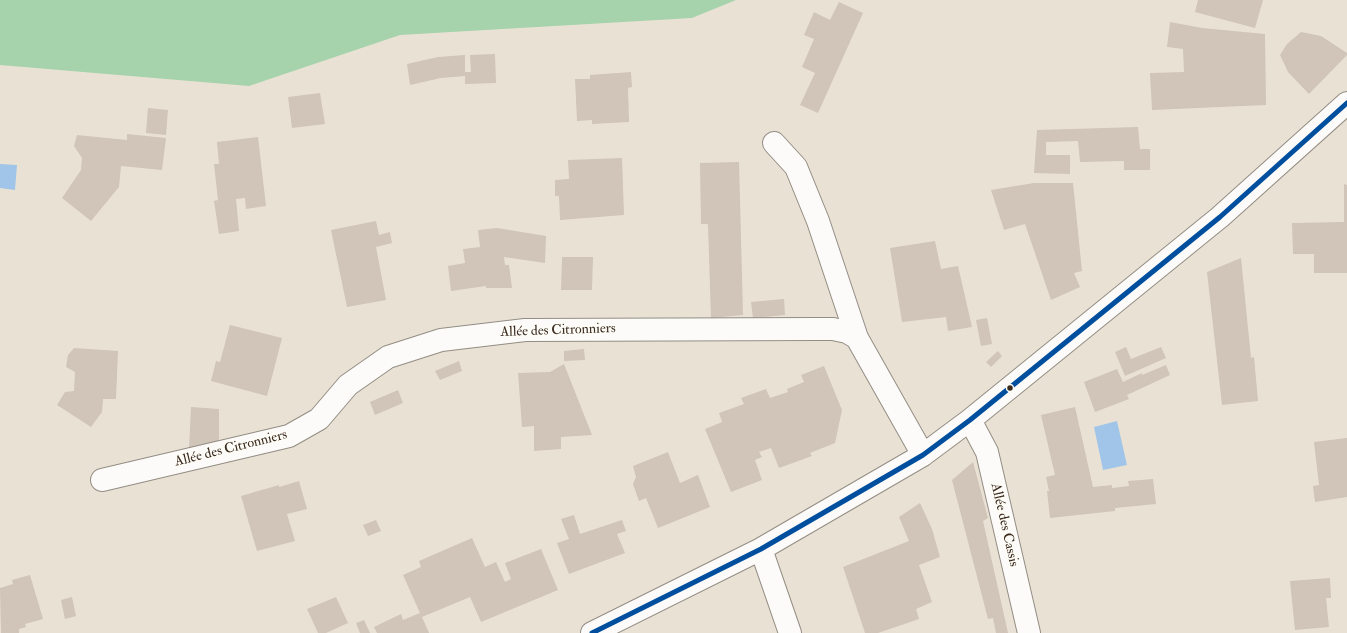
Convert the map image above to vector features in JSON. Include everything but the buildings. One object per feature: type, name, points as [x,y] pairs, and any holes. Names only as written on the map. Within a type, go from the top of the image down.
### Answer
[{"type":"street","points":[[592,633],[761,549],[923,455],[970,420],[1220,217],[1347,103]]},
{"type":"street","points":[[774,144],[796,167],[818,221],[857,338],[923,455]]},
{"type":"street","name":"Allée des Citronniers","points":[[102,480],[289,436],[319,419],[348,385],[388,357],[441,340],[525,330],[833,329],[847,332],[857,338]]},
{"type":"street","name":"Allée des Cassis","points":[[970,420],[987,452],[1029,633]]},
{"type":"street","points":[[761,549],[790,633]]},
{"type":"green space","points":[[0,0],[736,0],[692,18],[400,35],[249,86],[0,65]]},
{"type":"water","points":[[0,164],[17,165],[15,190],[0,188]]},
{"type":"water","points":[[1117,421],[1127,465],[1103,470],[1094,427]]},
{"type":"transit line","points":[[592,633],[761,549],[923,455],[970,420],[1220,217],[1347,103]]}]
